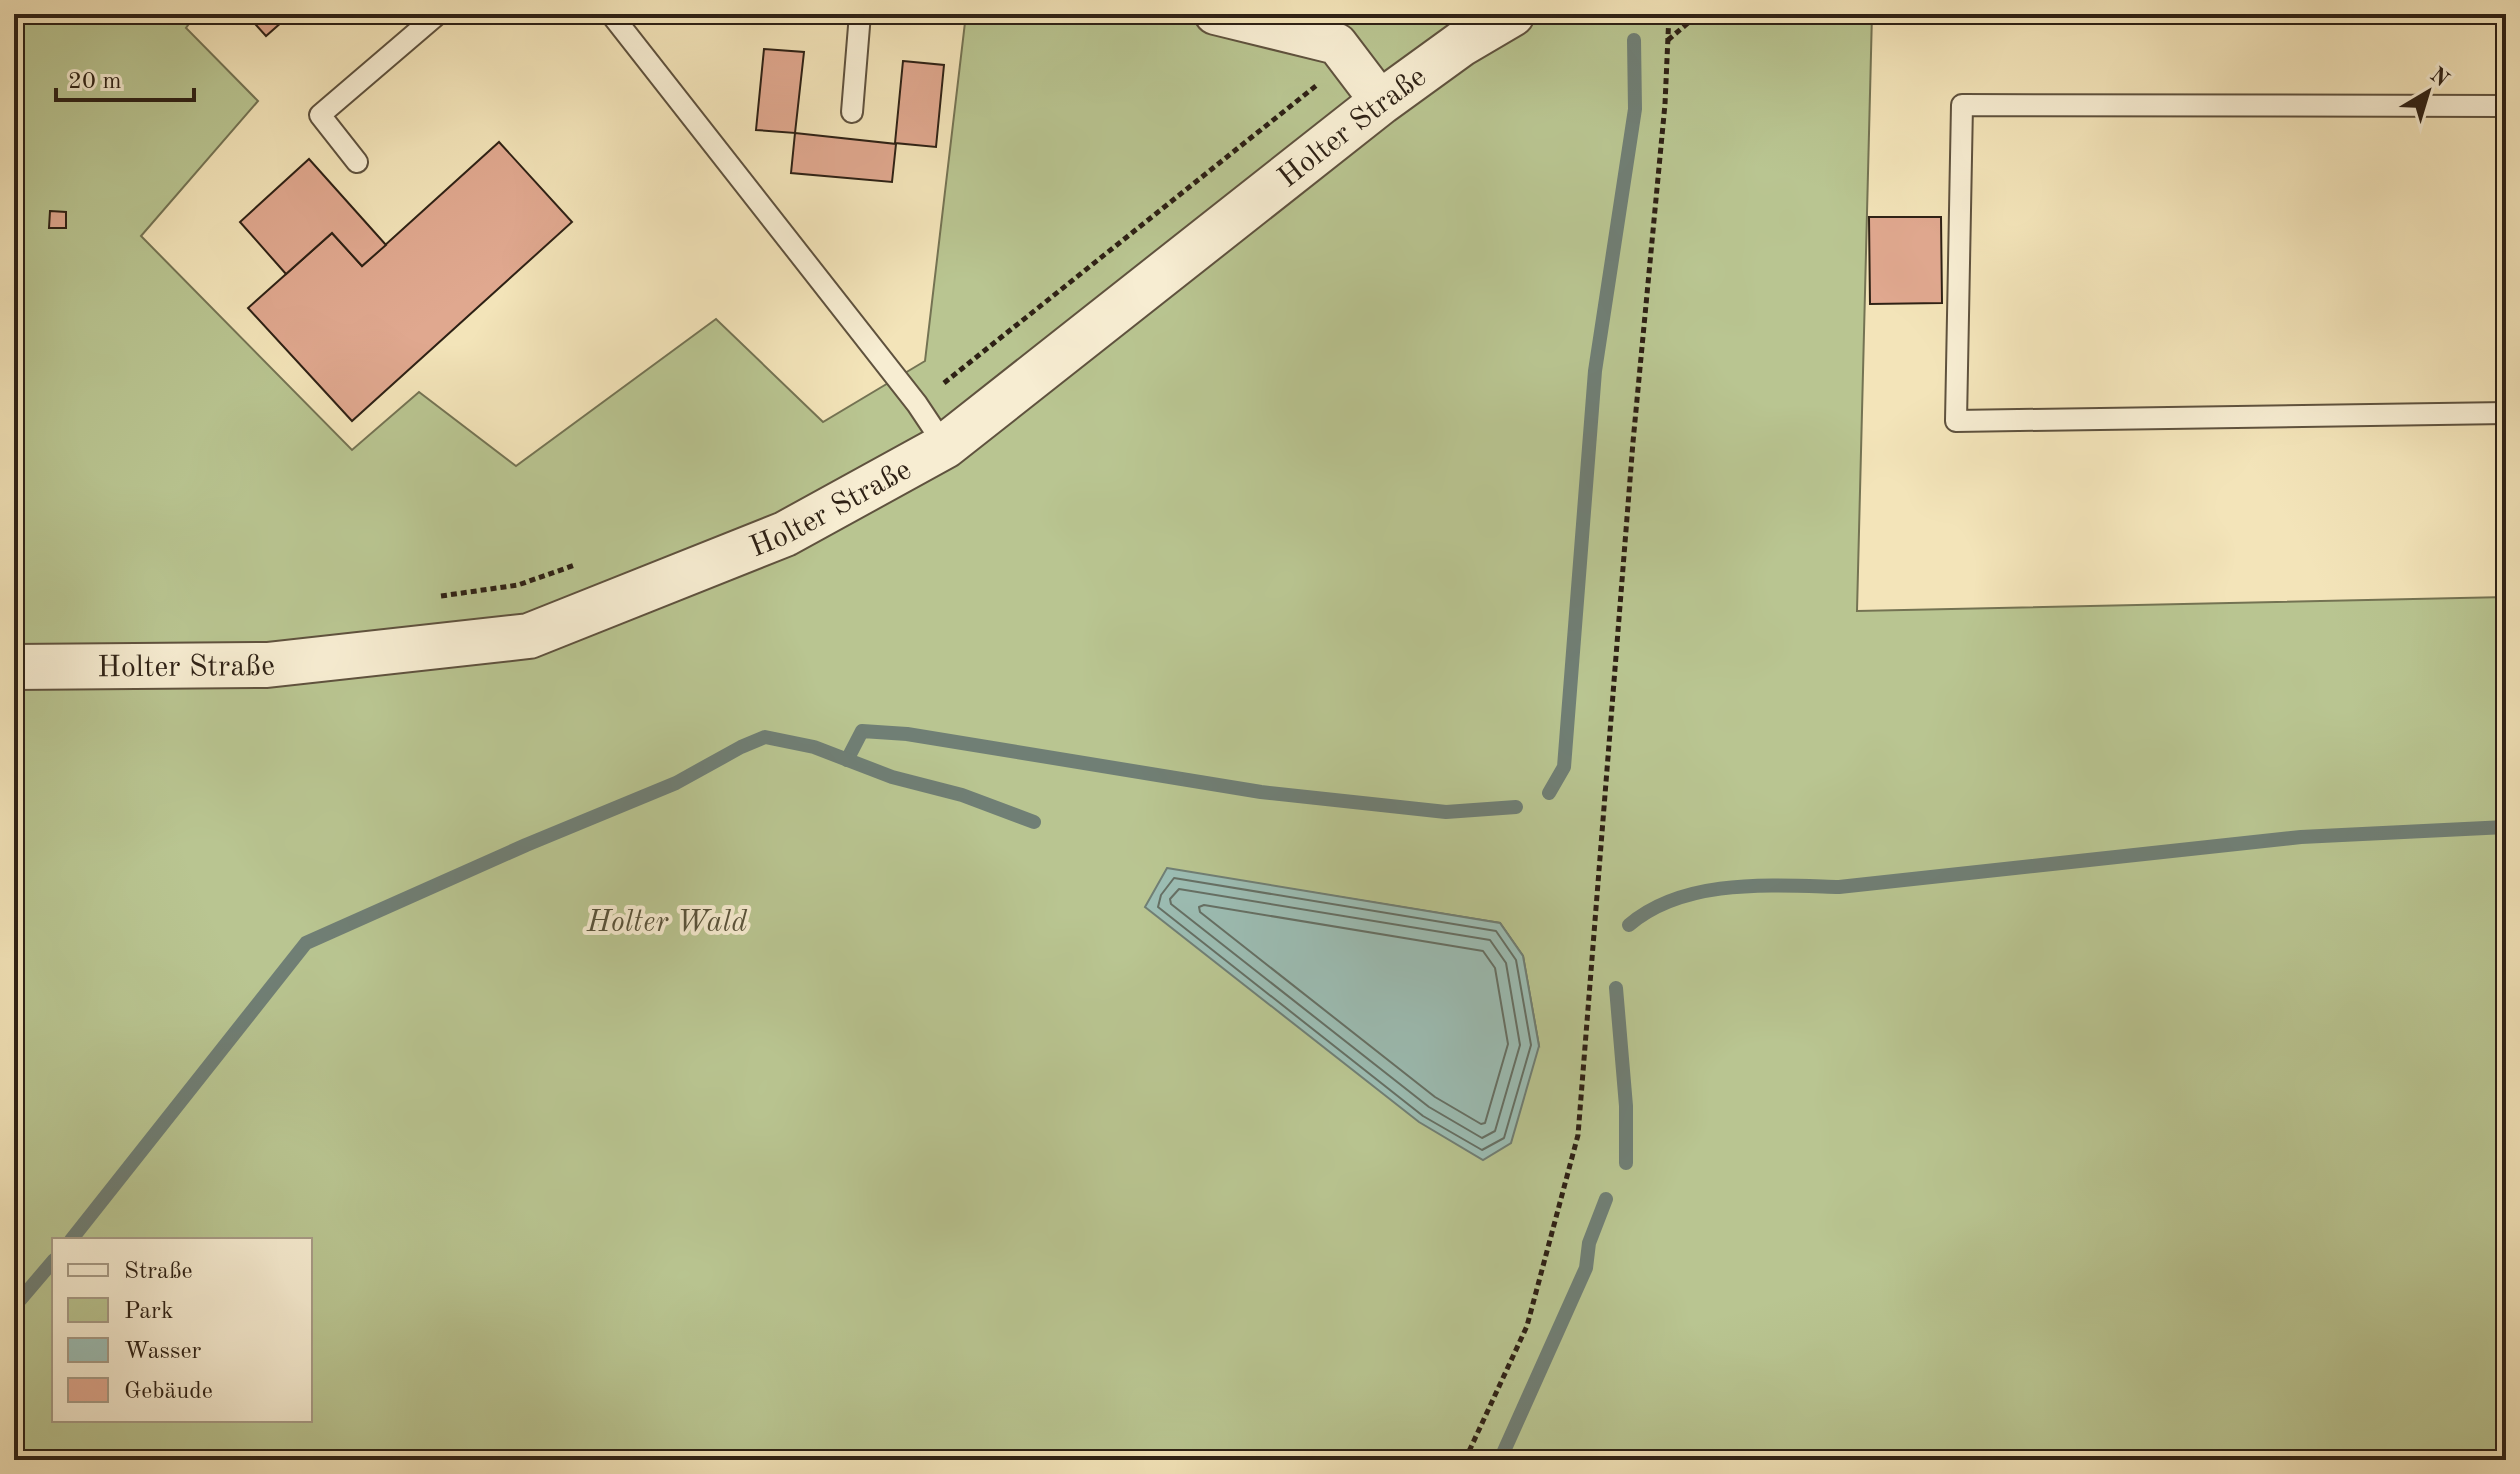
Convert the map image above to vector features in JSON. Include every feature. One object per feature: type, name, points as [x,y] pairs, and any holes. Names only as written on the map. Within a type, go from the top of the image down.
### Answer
[{"type":"street","points":[[1215,14],[1337,44],[1351,58],[1381,102]]},
{"type":"street","name":"Holter Straße","points":[[14,667],[267,665],[529,636],[785,534],[945,446],[1381,102],[1461,44],[1512,14]]},
{"type":"lane","points":[[357,162],[320,115],[438,14]]},
{"type":"lane","points":[[611,14],[917,404],[945,446]]},
{"type":"lane","points":[[852,112],[860,14]]},
{"type":"lane","points":[[2506,106],[1962,105],[1956,421],[2506,413]]},
{"type":"path","points":[[1465,1460],[1527,1326],[1578,1135],[1669,14]]},
{"type":"path","points":[[1668,40],[1688,23],[1679,14]]},
{"type":"path","points":[[917,404],[1351,58]]},
{"type":"path","points":[[439,596],[518,585],[589,560]]},
{"type":"green space","name":"Holter Wald","points":[[14,14],[196,14],[186,28],[258,101],[141,236],[352,450],[419,392],[516,466],[716,319],[823,422],[925,361],[966,14],[1872,14],[1857,611],[2506,597],[2506,1460],[14,1460]],"holes":[[[1167,869],[1500,923],[1523,956],[1539,1046],[1146,907]]]},
{"type":"water","points":[[1167,868],[1500,923],[1523,956],[1539,1046],[1511,1143],[1483,1160],[1419,1122],[1145,907]]},
{"type":"building","points":[[246,14],[291,14],[266,36]]},
{"type":"building","points":[[764,49],[804,52],[795,133],[756,130]]},
{"type":"building","points":[[903,61],[944,65],[936,147],[895,143]]},
{"type":"building","points":[[795,133],[896,144],[892,182],[791,173]]},
{"type":"building","points":[[499,142],[572,222],[352,421],[248,308],[332,233],[362,266]]},
{"type":"building","points":[[309,159],[386,245],[362,266],[332,233],[286,274],[240,222]]},
{"type":"building","points":[[50,211],[66,212],[66,228],[49,228]]},
{"type":"building","points":[[1869,217],[1941,217],[1942,303],[1870,304]]},
{"type":"waterway","points":[[1549,793],[1564,767],[1595,371],[1635,109],[1634,40]]},
{"type":"waterway","points":[[847,760],[862,731],[907,734],[1261,792],[1446,812],[1516,807]]},
{"type":"waterway","points":[[73,1238],[306,943],[526,845],[676,783],[741,747],[765,737],[814,747],[892,777],[962,795],[1034,822]]},
{"type":"waterway","points":[[1629,925],[1675,899],[1729,888],[1785,885],[1839,887],[2301,837],[2506,827]]},
{"type":"waterway","points":[[1616,988],[1626,1106],[1626,1163]]},
{"type":"waterway","points":[[1500,1460],[1586,1268],[1589,1243],[1606,1199]]},
{"type":"waterway","points":[[14,1307],[52,1262]]}]
